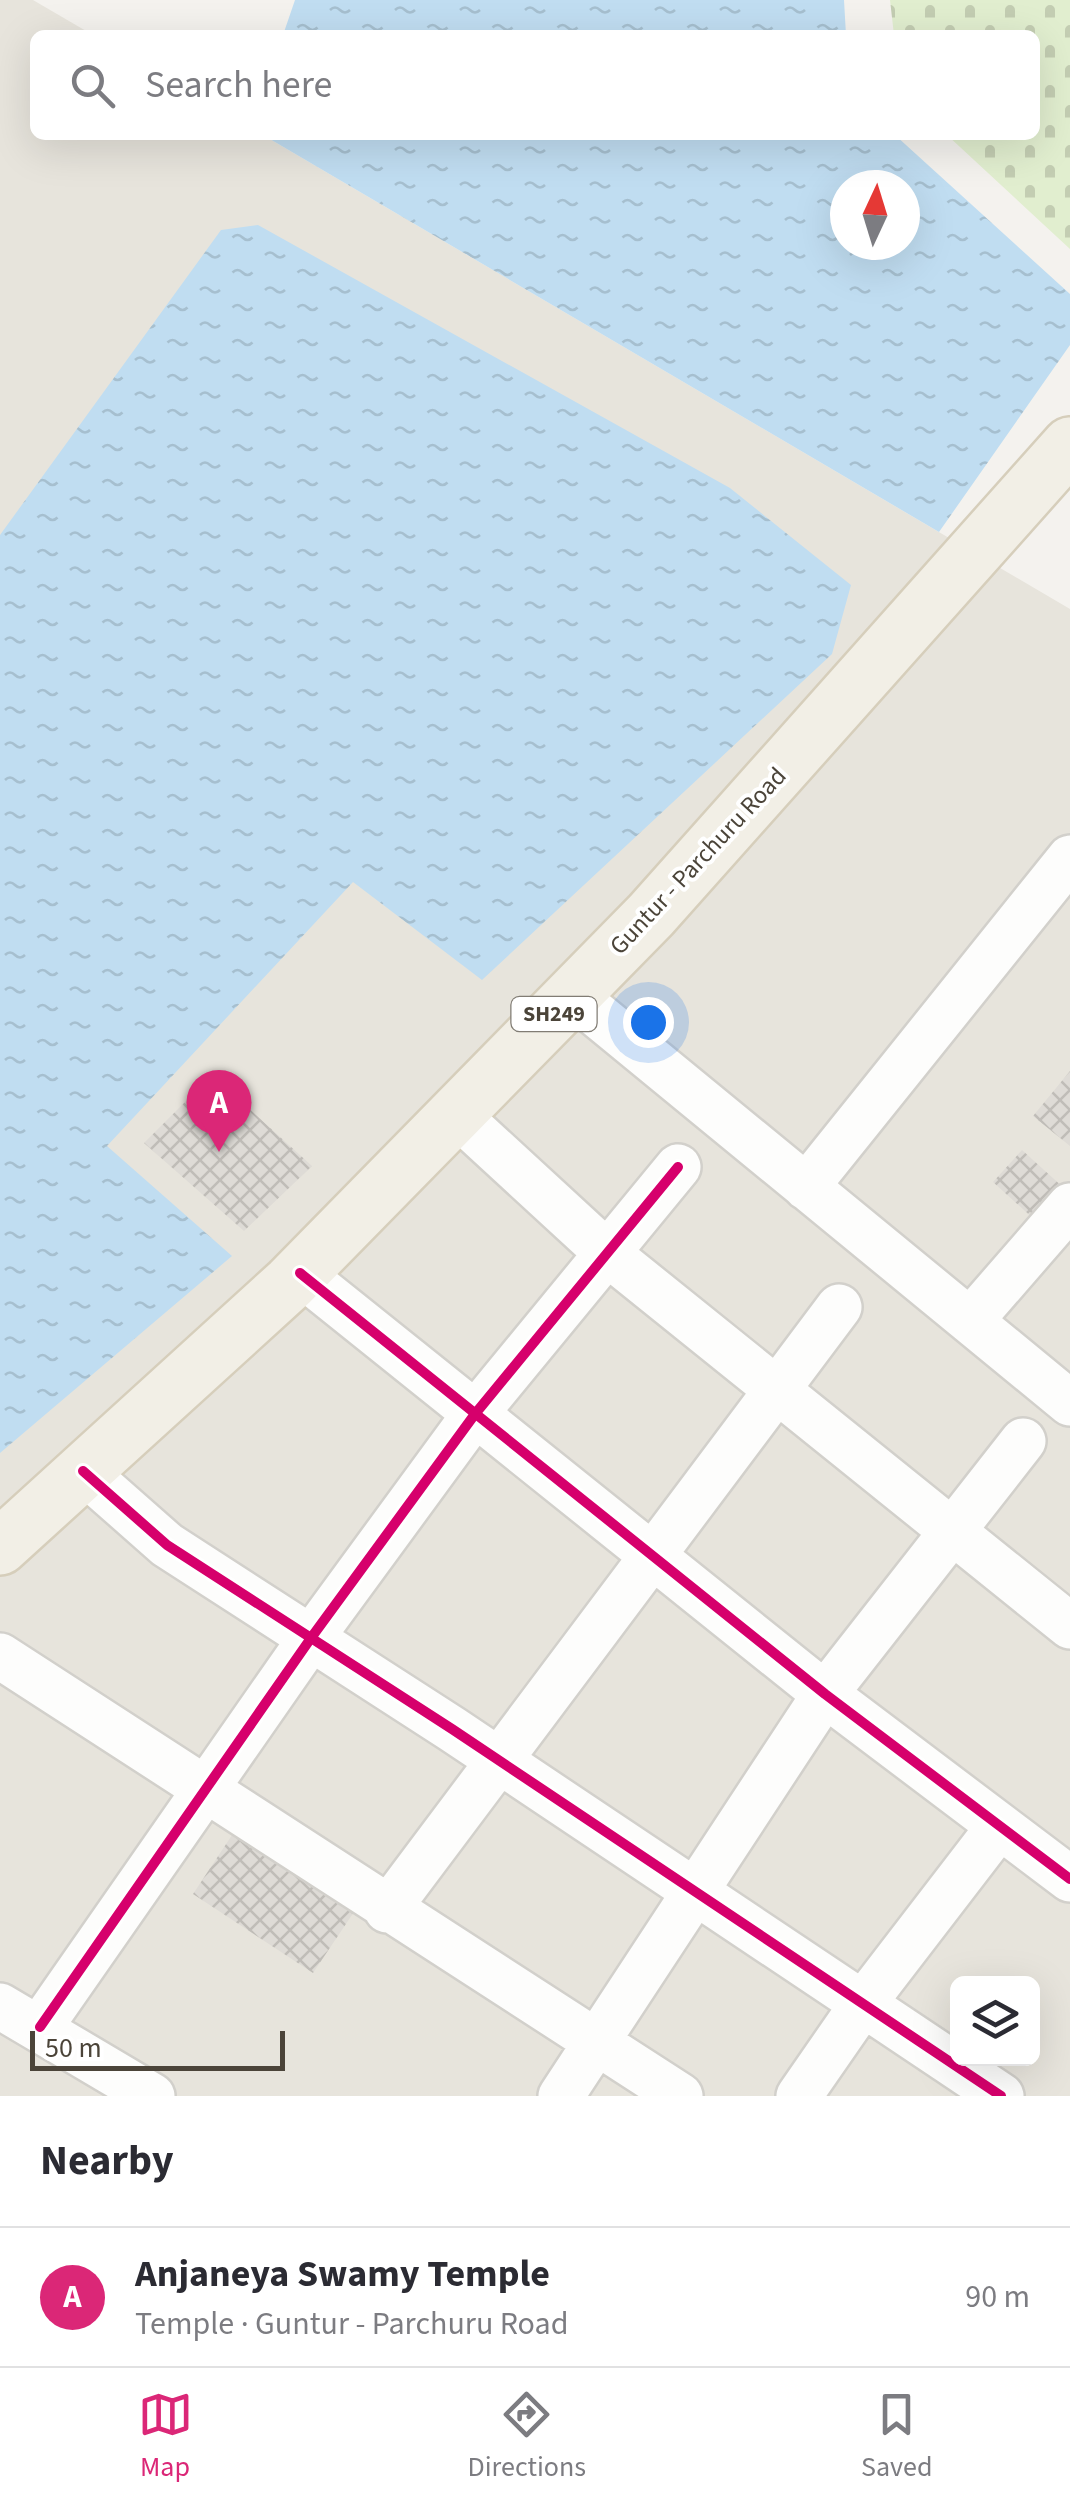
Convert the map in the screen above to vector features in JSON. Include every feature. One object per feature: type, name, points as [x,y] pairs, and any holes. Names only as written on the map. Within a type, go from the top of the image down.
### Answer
[{"type":"main road","name":"Guntur - Parchuru Road","points":[[0,1547],[300,1273],[652,915],[1070,445]]},
{"type":"street","points":[[806,1187],[1070,858]]},
{"type":"street","points":[[573,995],[1070,1403]]},
{"type":"street","points":[[456,1114],[606,1253],[782,1390],[1070,1626]]},
{"type":"street","points":[[40,2027],[311,1638],[475,1414],[678,1167]]},
{"type":"street","points":[[970,1322],[1070,1206]]},
{"type":"street","points":[[300,1273],[825,1694],[1070,1879]]},
{"type":"street","points":[[387,1910],[496,1760],[782,1390],[839,1307]]},
{"type":"street","points":[[561,2096],[825,1694],[1023,1441]]},
{"type":"street","points":[[83,1471],[167,1545],[1001,2096]]},
{"type":"street","points":[[0,1656],[387,1910],[680,2096]]},
{"type":"street","points":[[799,2096],[862,2005],[998,1828]]},
{"type":"street","points":[[0,2006],[152,2096]]},
{"type":"shaded area","points":[[0,0],[33,0],[84,30],[30,30],[30,140],[272,140],[1070,609],[1070,2096],[0,2096]]},
{"type":"green space","points":[[890,0],[1070,0],[1070,249],[952,140],[1040,140],[1040,30],[893,30]]},
{"type":"water","points":[[295,0],[844,0],[846,30],[285,30]]},
{"type":"water","points":[[272,140],[901,140],[1070,294],[1070,345],[939,532]]},
{"type":"water","points":[[258,225],[730,488],[851,585],[832,654],[482,980],[353,882],[107,1146],[232,1256],[0,1453],[0,535],[221,230]]},
{"type":"building","points":[[1070,1071],[1070,1146],[1033,1116]]},
{"type":"building","points":[[212,1075],[312,1166],[244,1231],[144,1143]]},
{"type":"building","points":[[1022,1150],[1065,1189],[1036,1221],[993,1182]]},
{"type":"building","points":[[238,1826],[358,1906],[313,1973],[193,1894]]},
{"type":"cycle path","points":[[40,2027],[311,1638],[475,1414],[678,1167]]},
{"type":"cycle path","points":[[300,1273],[825,1694],[1070,1879]]},
{"type":"cycle path","points":[[83,1471],[167,1545],[452,1729],[1001,2096]]},
{"type":"place","name":"Anjaneya Swamy Temple","points":[[219,1152]]}]
